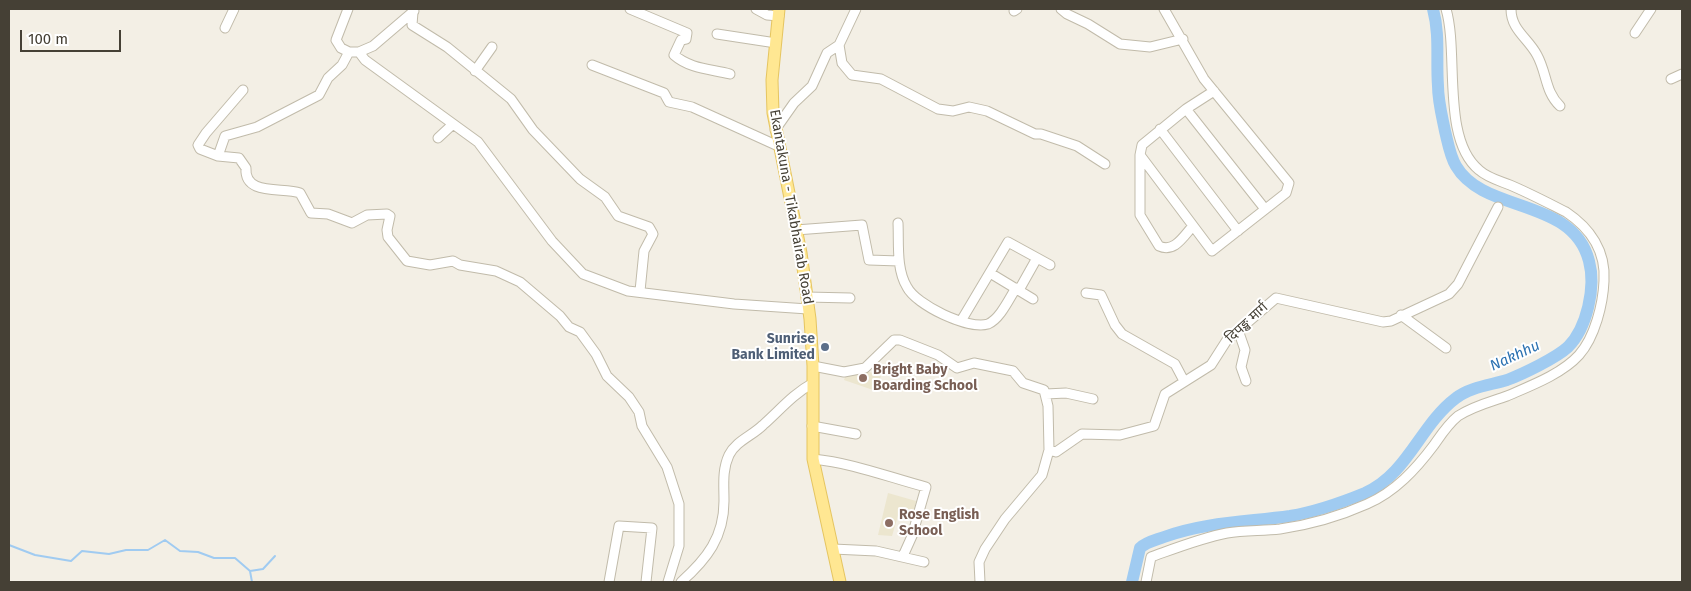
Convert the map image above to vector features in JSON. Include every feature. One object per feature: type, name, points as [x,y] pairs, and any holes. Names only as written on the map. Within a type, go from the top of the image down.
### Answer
[{"type":"main road","name":"Ekantakuna - Tikabhairab Road","points":[[779,12],[772,80],[775,130],[796,230],[807,303],[813,366],[813,459],[840,582]]},
{"type":"street","points":[[225,28],[234,9]]},
{"type":"street","points":[[348,9],[336,40],[341,48],[349,52],[359,52],[373,46],[414,11]]},
{"type":"street","points":[[630,9],[687,33],[686,39],[680,40],[674,55],[681,61],[688,65],[730,74]]},
{"type":"street","points":[[756,9],[767,15],[779,12]]},
{"type":"street","points":[[775,130],[788,115],[794,103],[812,86],[827,53],[839,45],[856,9]]},
{"type":"street","points":[[1140,154],[1192,227],[1212,251],[1286,193],[1289,183],[1204,79],[1183,39],[1164,9]]},
{"type":"street","points":[[1146,582],[1151,557],[1206,537],[1229,532],[1300,525],[1367,504],[1386,494],[1408,476],[1457,417],[1474,407],[1528,386],[1556,372],[1580,354],[1587,341],[1599,314],[1604,288],[1605,275],[1597,242],[1575,218],[1566,212],[1487,176],[1472,163],[1462,144],[1452,93],[1452,38],[1446,9]]},
{"type":"street","points":[[1511,9],[1516,28],[1537,54],[1546,78],[1549,93],[1560,106]]},
{"type":"street","points":[[1635,33],[1651,9]]},
{"type":"street","points":[[414,11],[412,25],[447,47],[511,99],[533,130],[580,179],[604,197],[618,216],[649,227],[653,234],[644,251],[640,291]]},
{"type":"street","points":[[1067,11],[1120,44],[1150,47],[1183,39]]},
{"type":"street","points":[[717,34],[776,43]]},
{"type":"street","points":[[839,45],[842,63],[852,75],[881,79],[938,108],[953,111],[969,107],[987,111],[1035,134],[1077,146],[1105,164]]},
{"type":"street","points":[[475,71],[492,47]]},
{"type":"street","points":[[218,156],[225,136],[257,127],[319,95],[328,78],[342,65],[349,52]]},
{"type":"street","points":[[359,52],[364,60],[478,142],[552,241],[583,274],[628,291],[734,304],[807,303],[850,298]]},
{"type":"street","points":[[592,65],[664,92],[669,102],[692,107],[778,146]]},
{"type":"street","points":[[1670,79],[1682,74]]},
{"type":"street","points":[[243,90],[206,133],[198,145],[200,149],[218,156],[239,158],[246,168],[246,176],[250,183],[264,189],[300,193],[311,213],[328,214],[352,222],[367,215],[386,214],[390,216],[386,230],[388,236],[407,261],[430,265],[453,261],[470,267],[506,274],[531,292],[569,327],[580,332],[596,354],[607,376],[628,397],[639,412],[642,426],[667,467],[675,489],[680,511],[679,546],[668,582]]},
{"type":"street","points":[[1192,227],[1173,247],[1168,249],[1159,246],[1140,215],[1140,154],[1142,145],[1160,128],[1214,91]]},
{"type":"street","points":[[1186,109],[1265,209]]},
{"type":"street","points":[[438,138],[452,125]]},
{"type":"street","points":[[1160,128],[1238,231]]},
{"type":"street","name":"दिपङ्ख मार्ग","points":[[1049,450],[1056,452],[1082,434],[1120,434],[1154,426],[1164,394],[1211,366],[1227,340],[1276,298],[1372,321],[1391,321],[1453,290],[1498,208]]},
{"type":"street","points":[[898,223],[899,260],[906,287],[920,303],[972,325],[987,324],[995,319],[1018,289],[1037,258]]},
{"type":"street","points":[[796,230],[862,224],[869,260],[899,260]]},
{"type":"street","points":[[961,321],[1008,242],[1050,265]]},
{"type":"street","points":[[990,273],[1033,299]]},
{"type":"street","points":[[1086,293],[1101,295],[1117,329],[1122,334],[1175,364],[1184,382]]},
{"type":"street","points":[[1402,315],[1446,348]]},
{"type":"street","points":[[1238,330],[1245,350],[1241,367],[1246,381]]},
{"type":"street","points":[[813,366],[844,372],[865,368],[894,340],[900,340],[938,356],[957,368],[974,362],[1013,371],[1022,382],[1044,390],[1046,394],[1049,450],[1042,475],[1006,519],[985,549],[979,562],[980,582]]},
{"type":"street","points":[[681,582],[702,564],[717,538],[722,522],[722,479],[729,455],[738,443],[762,427],[796,393],[813,383]]},
{"type":"street","points":[[1046,394],[1066,393],[1093,399]]},
{"type":"street","points":[[812,426],[856,434]]},
{"type":"street","points":[[813,459],[861,467],[926,487],[912,536],[904,556]]},
{"type":"street","points":[[609,582],[619,526],[652,528],[646,582]]},
{"type":"street","points":[[833,549],[858,549],[904,556],[924,562]]},
{"type":"shaded area","name":"Bright Baby Boarding School","points":[[861,369],[881,376],[876,391],[844,380],[847,372]]},
{"type":"shaded area","name":"Rose English School","points":[[888,493],[916,501],[914,511],[900,509],[892,536],[878,535]]},
{"type":"waterway","name":"Nakhhu","points":[[1132,582],[1140,548],[1151,541],[1211,525],[1299,514],[1347,500],[1380,485],[1403,462],[1433,422],[1456,398],[1474,389],[1507,380],[1530,370],[1563,351],[1575,339],[1588,307],[1591,283],[1589,261],[1580,241],[1565,226],[1547,215],[1486,192],[1469,181],[1456,166],[1448,145],[1439,103],[1437,38],[1433,9]]},
{"type":"waterway","points":[[9,545],[35,555],[71,561],[82,551],[109,554],[126,550],[148,550],[165,540],[180,551],[198,552],[214,558],[235,558],[250,571],[252,582]]},
{"type":"waterway","points":[[250,571],[263,569],[275,556]]},
{"type":"place","name":"Sunrise Bank Limited","points":[[825,347]]},
{"type":"place","name":"Bright Baby Boarding School","points":[[863,378]]},
{"type":"place","name":"Rose English School","points":[[889,523]]}]
